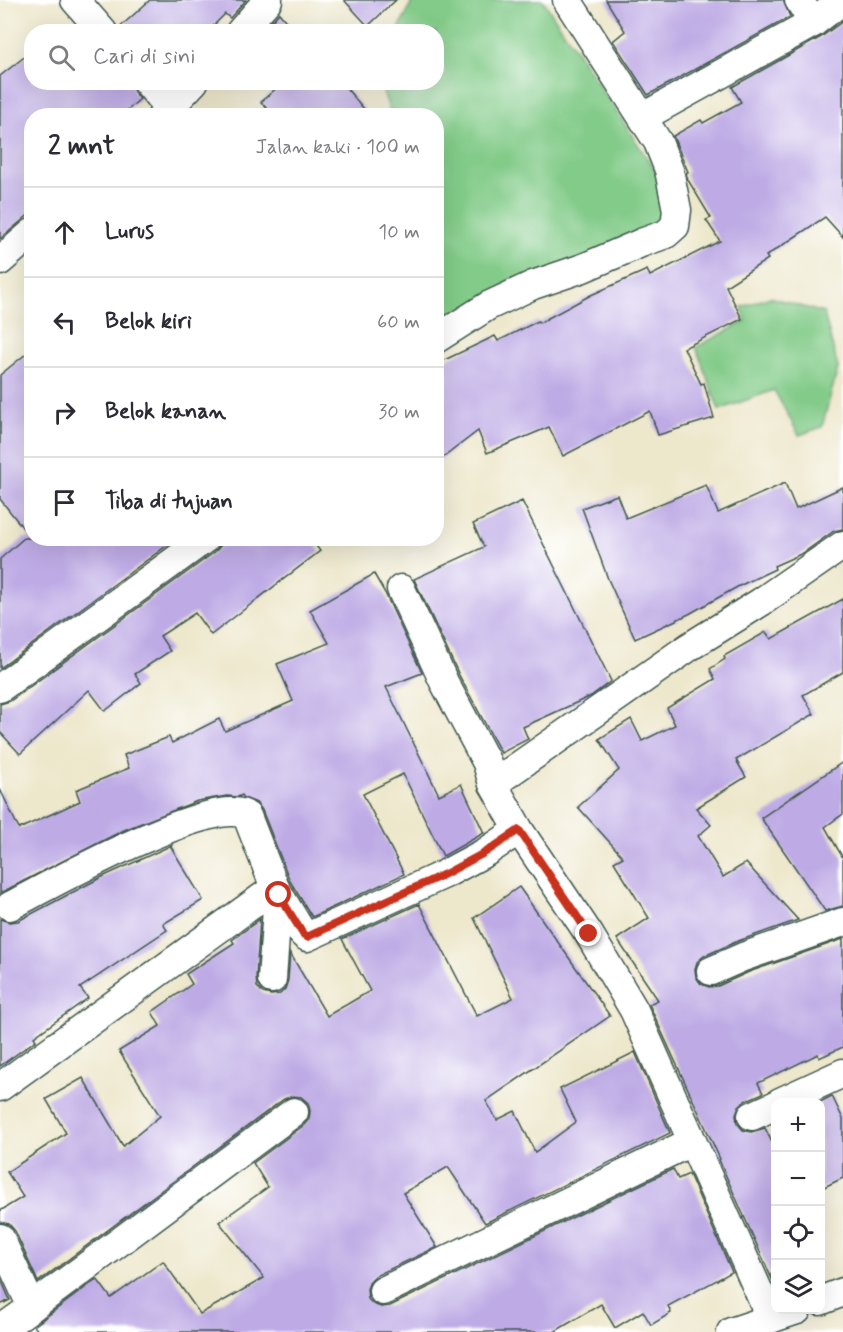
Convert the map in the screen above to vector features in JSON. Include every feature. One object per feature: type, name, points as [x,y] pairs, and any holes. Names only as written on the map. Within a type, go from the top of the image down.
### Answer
[{"type":"street","points":[[75,0],[96,24]]},
{"type":"street","points":[[247,24],[268,0]]},
{"type":"street","points":[[444,334],[488,306],[533,285],[583,268],[666,234],[675,226],[677,210],[669,170],[658,142],[567,0]]},
{"type":"street","points":[[643,117],[806,11],[843,0]]},
{"type":"street","points":[[159,90],[179,104]]},
{"type":"street","points":[[0,261],[24,240]]},
{"type":"street","points":[[493,784],[690,647],[843,545]]},
{"type":"street","points":[[0,688],[195,546]]},
{"type":"street","points":[[401,589],[444,682],[487,763],[493,784],[519,830],[589,934],[634,1010],[691,1142],[771,1290]]},
{"type":"street","points":[[10,906],[151,835],[204,817],[238,812],[247,816],[277,892],[307,937],[445,874],[486,852],[519,830]]},
{"type":"street","points":[[272,980],[277,892]]},
{"type":"street","points":[[0,1087],[277,892]]},
{"type":"street","points":[[711,971],[743,957],[843,922]]},
{"type":"street","points":[[788,1098],[843,1072]]},
{"type":"street","points":[[0,1330],[294,1112]]},
{"type":"street","points":[[383,1291],[691,1142]]},
{"type":"street","points":[[0,1238],[32,1307]]},
{"type":"street","points":[[825,1299],[843,1292]]},
{"type":"street","points":[[730,1332],[784,1314]]},
{"type":"green space","points":[[413,0],[543,0],[668,190],[673,221],[519,301],[444,346],[444,108],[389,108],[382,90],[444,90],[444,24],[401,24]]},
{"type":"green space","points":[[770,297],[824,313],[838,368],[822,427],[799,435],[774,390],[719,410],[696,347],[746,321],[742,307]]},
{"type":"building","points":[[150,0],[246,0],[230,18],[225,14],[215,24],[123,24]]},
{"type":"building","points":[[344,0],[396,0],[370,24],[366,24]]},
{"type":"building","points":[[606,0],[783,0],[790,17],[648,95],[613,41],[625,31]]},
{"type":"building","points":[[279,13],[288,24],[269,24]]},
{"type":"building","points":[[843,21],[843,237],[825,217],[766,256],[768,259],[726,286],[742,319],[684,348],[701,384],[704,383],[714,418],[658,435],[650,411],[563,456],[549,427],[487,453],[478,431],[444,457],[444,360],[495,336],[498,341],[538,321],[539,323],[591,295],[647,270],[650,276],[720,241],[706,220],[711,218],[688,180],[686,173],[688,172],[673,136],[741,102],[732,87],[821,37]]},
{"type":"building","points":[[24,57],[24,90],[133,90],[140,99],[130,108],[24,108],[24,219],[0,239],[0,76]]},
{"type":"building","points":[[274,90],[348,90],[363,108],[267,108],[261,102]]},
{"type":"building","points":[[24,356],[24,529],[0,499],[0,375]]},
{"type":"building","points":[[785,483],[796,509],[843,487],[843,529],[834,531],[803,553],[774,566],[775,569],[635,639],[608,579],[582,508],[617,495],[626,518],[706,485],[718,513]]},
{"type":"building","points":[[522,501],[611,681],[591,696],[523,727],[528,739],[501,753],[459,675],[414,579],[484,547],[473,524]]},
{"type":"building","points":[[24,538],[24,546],[166,546],[0,668],[0,559]]},
{"type":"building","points":[[220,546],[316,546],[320,551],[211,635],[195,613],[160,636],[170,651],[135,674],[141,683],[105,711],[89,690],[20,754],[0,732],[0,704],[10,701]]},
{"type":"building","points":[[374,574],[422,673],[386,687],[439,795],[461,784],[484,833],[443,856],[403,774],[363,794],[404,874],[312,917],[290,881],[262,810],[257,803],[242,795],[197,801],[124,830],[0,893],[0,789],[19,829],[80,801],[76,790],[129,768],[124,755],[169,737],[172,743],[219,719],[225,731],[293,701],[277,664],[329,643],[310,610]]},
{"type":"building","points":[[843,599],[843,672],[803,695],[814,714],[736,760],[746,777],[696,808],[711,825],[698,836],[723,877],[746,863],[798,920],[738,941],[704,956],[697,962],[695,969],[696,977],[701,984],[709,987],[718,986],[749,972],[843,939],[843,1047],[819,1058],[818,1054],[758,1083],[763,1093],[745,1101],[739,1106],[736,1114],[737,1123],[743,1130],[751,1132],[765,1128],[771,1141],[771,1277],[649,1004],[658,1000],[617,939],[649,918],[614,862],[623,857],[578,807],[619,770],[599,739],[631,719],[642,741],[675,725],[667,708],[715,679],[710,669],[725,659],[724,656],[766,632],[771,639]]},
{"type":"building","points":[[843,762],[843,814],[825,827],[843,858],[843,906],[825,911],[761,818]]},
{"type":"building","points":[[172,845],[171,847],[203,900],[163,924],[167,930],[80,988],[88,998],[34,1037],[36,1040],[0,1066],[0,919],[9,922],[18,921],[100,878]]},
{"type":"building","points":[[519,887],[610,1016],[486,1101],[497,1120],[515,1111],[535,1152],[576,1122],[560,1089],[635,1052],[670,1133],[485,1223],[448,1167],[403,1193],[437,1247],[375,1276],[367,1289],[368,1299],[381,1307],[390,1306],[673,1169],[678,1179],[689,1174],[732,1272],[668,1306],[671,1313],[651,1325],[643,1311],[615,1328],[601,1304],[554,1332],[39,1332],[34,1326],[97,1279],[111,1298],[163,1261],[200,1314],[264,1278],[219,1222],[268,1187],[253,1163],[304,1125],[309,1119],[310,1111],[308,1103],[301,1097],[293,1096],[284,1099],[38,1282],[15,1231],[9,1224],[0,1222],[0,1211],[23,1197],[7,1172],[66,1133],[46,1099],[83,1078],[123,1146],[160,1116],[119,1051],[160,1026],[152,1012],[192,984],[186,974],[234,943],[232,940],[260,919],[257,987],[263,993],[271,995],[280,994],[285,989],[290,953],[327,1016],[370,991],[342,939],[419,904],[477,1016],[513,998],[474,918]]},
{"type":"building","points":[[832,1096],[843,1119],[843,1178],[825,1187],[825,1152],[825,1100]]},
{"type":"building","points":[[0,1277],[10,1300],[0,1305]]},
{"type":"route","points":[[279,895],[304,936],[307,937],[445,874],[486,852],[519,830],[589,934]]}]
